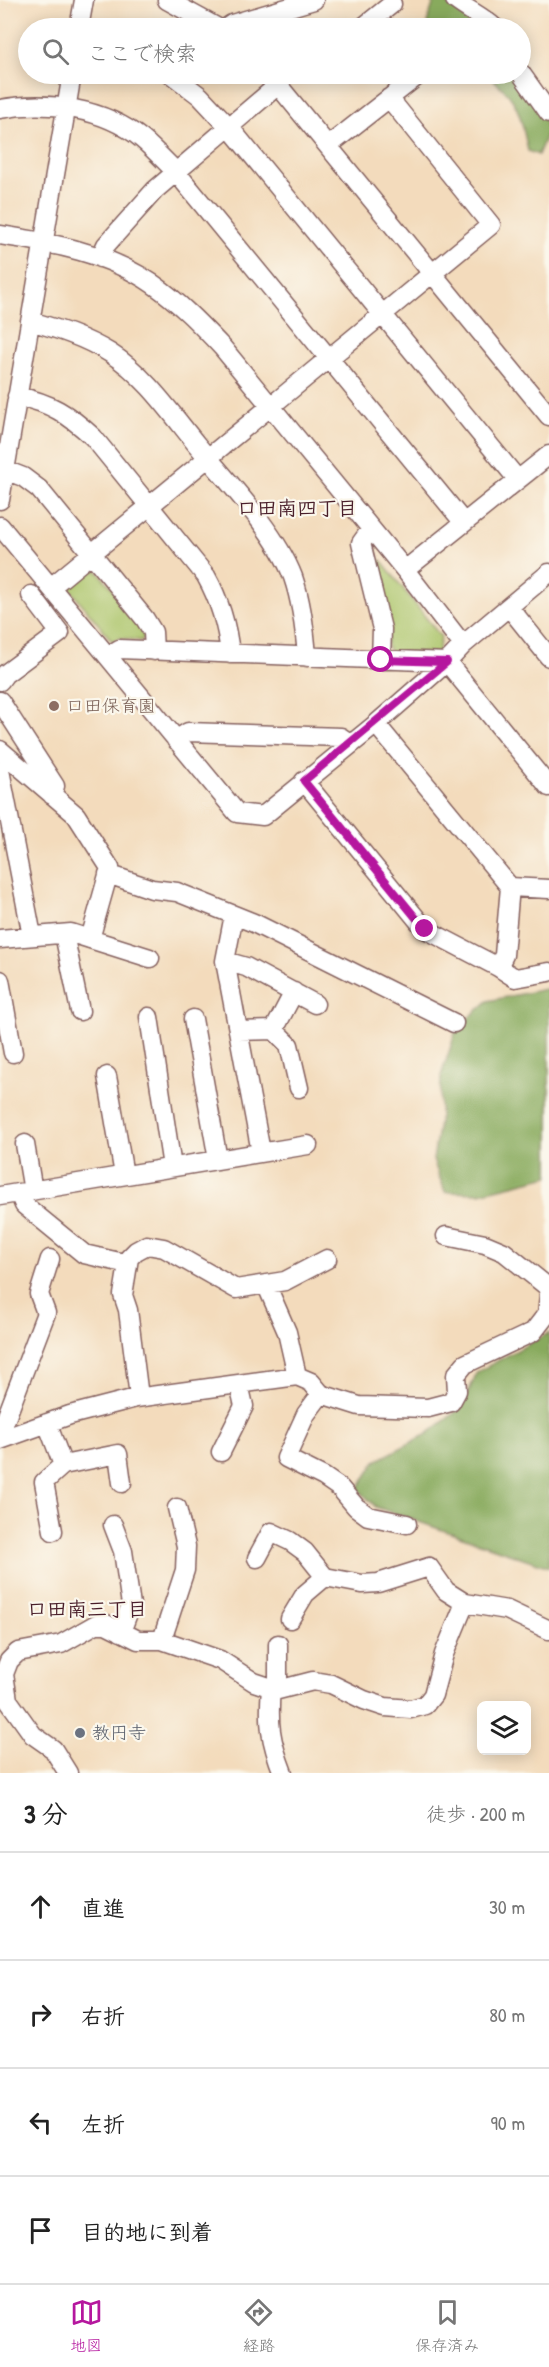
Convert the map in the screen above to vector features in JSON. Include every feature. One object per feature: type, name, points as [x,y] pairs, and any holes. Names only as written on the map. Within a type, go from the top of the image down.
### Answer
[{"type":"street","points":[[81,18],[84,0]]},
{"type":"street","points":[[166,0],[199,18]]},
{"type":"street","points":[[252,18],[314,0]]},
{"type":"street","points":[[455,0],[466,9],[484,18]]},
{"type":"street","points":[[374,18],[392,4]]},
{"type":"street","points":[[0,500],[70,84]]},
{"type":"street","points":[[184,84],[200,96],[230,128],[518,480]]},
{"type":"street","points":[[100,258],[105,245],[155,190],[230,128],[268,84]]},
{"type":"street","points":[[275,84],[549,416]]},
{"type":"street","points":[[328,146],[407,84]]},
{"type":"street","points":[[528,84],[549,113]]},
{"type":"street","points":[[51,587],[491,225],[388,98]]},
{"type":"street","points":[[0,109],[44,104],[66,106],[117,123],[141,138],[176,172],[464,523]]},
{"type":"street","points":[[0,235],[43,242],[118,265],[152,284],[189,312],[222,346],[405,570],[463,645]]},
{"type":"street","points":[[30,321],[75,334],[112,354],[145,382],[208,458],[270,535],[292,576],[304,619],[307,657]]},
{"type":"street","points":[[17,396],[44,402],[72,417],[93,437],[206,576],[219,599],[227,626],[230,654]]},
{"type":"street","points":[[405,570],[549,455]]},
{"type":"street","points":[[5,470],[23,477],[39,489],[145,619],[153,632],[154,651]]},
{"type":"street","points":[[0,525],[237,813],[263,816],[376,724],[447,662],[463,645],[549,573]]},
{"type":"street","points":[[371,529],[362,543],[382,629],[381,660]]},
{"type":"street","points":[[0,681],[5,674],[60,633],[31,595]]},
{"type":"street","points":[[508,607],[549,657]]},
{"type":"street","points":[[108,656],[119,650],[447,662],[549,787]]},
{"type":"street","points":[[0,700],[55,786],[52,795]]},
{"type":"street","points":[[376,724],[510,887],[504,955],[498,967]]},
{"type":"street","points":[[176,740],[188,732],[341,737],[351,744]]},
{"type":"street","points":[[1,759],[76,815],[110,867],[90,939]]},
{"type":"street","points":[[1,759],[32,936]]},
{"type":"street","points":[[304,781],[425,929],[515,978],[549,972]]},
{"type":"street","points":[[108,874],[152,889],[177,892],[234,915],[454,1023]]},
{"type":"street","points":[[510,887],[549,889]]},
{"type":"street","points":[[234,915],[225,961],[261,1152]]},
{"type":"street","points":[[0,939],[70,933],[150,958]]},
{"type":"street","points":[[64,934],[80,1011]]},
{"type":"street","points":[[225,961],[246,967],[315,1004]]},
{"type":"street","points":[[0,980],[13,1053]]},
{"type":"street","points":[[274,1030],[294,993]]},
{"type":"street","points":[[149,1017],[172,1167]]},
{"type":"street","points":[[193,1019],[218,1160]]},
{"type":"street","points":[[238,1031],[274,1030],[289,1045],[299,1088]]},
{"type":"street","points":[[107,1076],[124,1175]]},
{"type":"street","points":[[26,1144],[24,1205],[84,1254],[128,1264]]},
{"type":"street","points":[[0,1196],[309,1144]]},
{"type":"street","points":[[446,1236],[485,1244],[504,1252],[549,1288]]},
{"type":"street","points":[[140,1397],[123,1295],[129,1258],[136,1251],[147,1245],[164,1248],[236,1289],[285,1281],[327,1259]]},
{"type":"street","points":[[0,1440],[2,1429],[46,1313],[39,1294],[50,1259]]},
{"type":"street","points":[[266,1284],[287,1332],[297,1376]]},
{"type":"street","points":[[0,1440],[70,1415],[140,1397],[297,1376],[311,1382],[321,1394],[359,1406],[428,1408],[451,1402],[457,1391],[456,1375],[465,1364],[533,1332],[547,1314],[549,1293]]},
{"type":"street","points":[[221,1452],[244,1406],[239,1384]]},
{"type":"street","points":[[321,1394],[306,1414],[285,1458],[324,1477],[340,1488],[356,1507],[368,1516],[407,1524]]},
{"type":"street","points":[[47,1423],[63,1465]]},
{"type":"street","points":[[53,1531],[44,1482],[63,1465],[118,1454],[122,1483]]},
{"type":"street","points":[[162,1640],[185,1570],[186,1546],[177,1508]]},
{"type":"street","points":[[113,1525],[123,1551],[131,1605],[121,1632]]},
{"type":"street","points":[[257,1558],[271,1532],[290,1541],[305,1552],[325,1577],[362,1584],[378,1584],[429,1567],[446,1591],[465,1603],[507,1611],[549,1630]]},
{"type":"street","points":[[290,1619],[305,1594],[325,1577]]},
{"type":"street","points":[[68,1773],[52,1749],[33,1735],[4,1702],[4,1674],[9,1660],[18,1652],[61,1644],[96,1624],[106,1624],[138,1640],[162,1640],[220,1660],[254,1682],[274,1689],[313,1681],[331,1684],[385,1707],[411,1709],[425,1705],[433,1695],[444,1654],[465,1603]]},
{"type":"street","points":[[278,1644],[270,1728],[273,1746],[284,1773]]},
{"type":"green space","points":[[430,0],[443,0],[467,18],[429,18],[433,4]]},
{"type":"green space","points":[[498,84],[519,84],[543,114],[548,131],[538,155],[528,151],[520,116],[506,91]]},
{"type":"green space","points":[[381,560],[441,637],[438,653],[392,653],[387,647],[386,615],[376,564]]},
{"type":"green space","points":[[95,568],[137,618],[145,636],[141,641],[120,638],[112,641],[69,588]]},
{"type":"green space","points":[[545,989],[549,991],[549,1176],[480,1193],[445,1192],[433,1160],[440,1116],[441,1076],[457,1028],[488,1001]]},
{"type":"green space","points":[[549,1333],[549,1567],[376,1507],[358,1489],[376,1461],[427,1434],[462,1407],[477,1372]]},
{"type":"place","name":"口田保育園","points":[[54,706]]},
{"type":"place","name":"教円寺","points":[[80,1733]]},
{"type":"district","name":"口田南四丁目","points":[[297,508]]},
{"type":"district","name":"口田南三丁目","points":[[87,1609]]},
{"type":"route","points":[[381,660],[447,662],[304,781],[425,929]]}]
